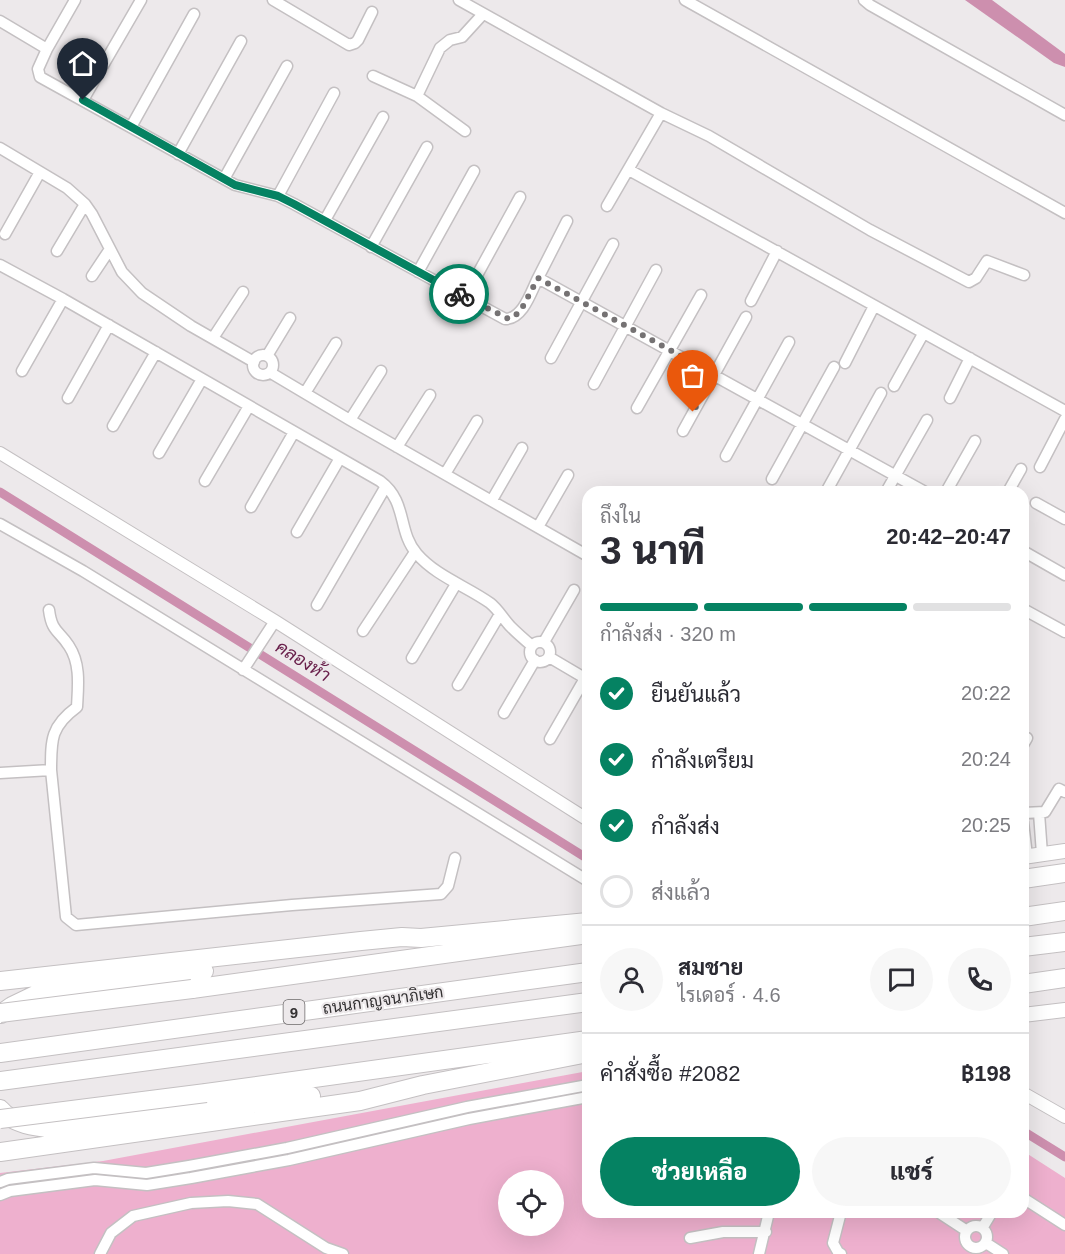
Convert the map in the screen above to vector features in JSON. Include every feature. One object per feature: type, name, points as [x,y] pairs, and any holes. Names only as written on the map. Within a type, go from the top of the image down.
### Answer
[{"type":"highway","points":[[1029,878],[1065,873]]},
{"type":"highway","points":[[1029,915],[1065,911]]},
{"type":"highway","points":[[0,1014],[192,989],[582,923]]},
{"type":"highway","points":[[0,981],[402,937],[451,944],[582,934]]},
{"type":"highway","points":[[0,1014],[12,1005],[37,994],[402,943],[421,938]]},
{"type":"highway","points":[[1029,946],[1065,942]]},
{"type":"highway","name":"ถนนกาญจนาภิเษก","points":[[0,1053],[582,973]]},
{"type":"highway","points":[[1029,983],[1065,978]]},
{"type":"highway","name":"ถนนกาญจนาภิเษก","points":[[0,1081],[582,1003]]},
{"type":"highway","points":[[0,1119],[582,1041]]},
{"type":"highway","points":[[0,1152],[360,1101],[423,1085],[582,1054]]},
{"type":"highway","points":[[0,1109],[6,1117],[22,1123],[57,1130],[360,1089],[423,1085]]},
{"type":"main road","points":[[1029,856],[1065,851]]},
{"type":"main road","points":[[1029,1014],[1065,1010]]},
{"type":"street","points":[[75,0],[47,49],[38,69],[40,76],[224,179],[243,188],[278,196],[509,319],[520,312],[567,221]]},
{"type":"street","points":[[83,100],[141,0]]},
{"type":"street","points":[[273,0],[349,45],[356,44],[372,12]]},
{"type":"street","points":[[459,0],[709,136],[870,230],[969,282],[976,278],[987,261],[1024,275]]},
{"type":"street","points":[[685,0],[1065,213]]},
{"type":"street","points":[[864,0],[1065,115]]},
{"type":"street","points":[[131,127],[194,14]]},
{"type":"street","points":[[417,96],[440,48],[450,40],[462,37],[483,14]]},
{"type":"street","points":[[0,21],[47,49]]},
{"type":"street","points":[[178,154],[241,41]]},
{"type":"street","points":[[224,179],[287,66]]},
{"type":"street","points":[[373,76],[417,96],[465,131]]},
{"type":"street","points":[[278,196],[334,93]]},
{"type":"street","points":[[607,206],[662,112]]},
{"type":"street","points":[[325,220],[383,117]]},
{"type":"street","points":[[371,247],[427,147]]},
{"type":"street","points":[[0,148],[67,188],[85,204],[122,272],[142,293],[254,362]]},
{"type":"street","points":[[629,170],[1065,411]]},
{"type":"street","points":[[418,272],[474,171]]},
{"type":"street","points":[[5,234],[40,172]]},
{"type":"street","points":[[465,297],[520,197]]},
{"type":"street","points":[[57,251],[85,204]]},
{"type":"street","points":[[550,358],[613,244]]},
{"type":"street","points":[[92,276],[110,249]]},
{"type":"street","points":[[751,301],[777,251]]},
{"type":"street","points":[[0,265],[249,405],[386,486],[398,502],[409,543],[422,560],[456,584],[488,602],[532,646]]},
{"type":"street","points":[[594,384],[656,270]]},
{"type":"street","points":[[538,278],[914,486]]},
{"type":"street","points":[[213,338],[243,292]]},
{"type":"street","points":[[637,408],[700,295]]},
{"type":"street","points":[[22,371],[63,299]]},
{"type":"street","points":[[772,479],[802,423],[874,306]]},
{"type":"street","points":[[683,430],[746,317]]},
{"type":"street","points":[[267,356],[290,318]]},
{"type":"street","points":[[68,398],[109,325]]},
{"type":"street","points":[[894,386],[923,334]]},
{"type":"street","points":[[305,393],[336,342]]},
{"type":"street","points":[[726,456],[789,342]]},
{"type":"street","points":[[113,426],[156,352]]},
{"type":"street","points":[[267,356],[257,357],[253,368],[257,374],[263,376],[271,373]]},
{"type":"street","points":[[267,356],[273,362],[271,373]]},
{"type":"street","points":[[950,398],[970,358]]},
{"type":"street","points":[[350,420],[381,371]]},
{"type":"street","points":[[271,373],[538,527],[582,550]]},
{"type":"street","points":[[159,453],[202,379]]},
{"type":"street","points":[[829,486],[881,393]]},
{"type":"street","points":[[398,447],[430,395]]},
{"type":"street","points":[[205,481],[249,405]]},
{"type":"street","points":[[1040,467],[1065,419]]},
{"type":"street","points":[[889,486],[927,420]]},
{"type":"street","points":[[446,474],[477,421]]},
{"type":"street","points":[[251,507],[294,432]]},
{"type":"street","points":[[949,486],[975,441]]},
{"type":"street","points":[[492,500],[522,448]]},
{"type":"street","points":[[0,453],[582,816]]},
{"type":"street","points":[[297,532],[340,458]]},
{"type":"street","points":[[1011,486],[1021,469]]},
{"type":"street","points":[[538,527],[568,475]]},
{"type":"street","points":[[317,605],[386,486]]},
{"type":"street","points":[[1036,503],[1065,519]]},
{"type":"street","points":[[0,524],[245,667],[582,877]]},
{"type":"street","points":[[363,632],[415,552]]},
{"type":"street","points":[[1029,554],[1065,575]]},
{"type":"street","points":[[412,658],[456,584]]},
{"type":"street","points":[[544,642],[574,590]]},
{"type":"street","points":[[49,610],[52,627],[68,645],[79,676],[77,707],[58,723],[54,734],[51,770],[66,917],[76,925],[441,894],[448,886],[455,858]]},
{"type":"street","points":[[1029,612],[1065,632]]},
{"type":"street","points":[[458,685],[500,614]]},
{"type":"street","points":[[245,667],[273,623]]},
{"type":"street","points":[[544,642],[550,648],[549,657],[542,662],[535,660],[530,654],[532,646],[544,642]]},
{"type":"street","points":[[549,657],[582,674]]},
{"type":"street","points":[[504,713],[535,660]]},
{"type":"street","points":[[550,739],[582,685]]},
{"type":"street","points":[[0,773],[51,770]]},
{"type":"street","points":[[1029,813],[1047,810],[1062,791],[1065,779]]},
{"type":"street","points":[[1039,813],[1042,854]]},
{"type":"street","points":[[0,1182],[94,1168],[146,1173],[189,1166],[287,1148],[467,1107],[582,1086]]},
{"type":"street","points":[[1029,1096],[1065,1117]]},
{"type":"street","points":[[0,1195],[10,1191],[94,1180],[147,1185],[191,1178],[289,1160],[469,1119],[582,1098]]},
{"type":"street","points":[[385,1126],[388,1138]]},
{"type":"street","points":[[189,1166],[191,1178]]},
{"type":"street","points":[[100,1254],[111,1233],[133,1216],[190,1203],[228,1201],[257,1204],[326,1248],[343,1254]]},
{"type":"street","points":[[1029,1202],[1065,1225]]},
{"type":"street","points":[[759,1254],[768,1218]]},
{"type":"street","points":[[839,1218],[833,1243],[841,1254]]},
{"type":"street","points":[[948,1218],[967,1230]]},
{"type":"street","points":[[983,1227],[988,1218]]},
{"type":"street","points":[[967,1230],[974,1226],[983,1227]]},
{"type":"street","points":[[967,1230],[966,1239],[970,1246],[979,1248],[986,1243],[987,1234],[983,1227]]},
{"type":"street","points":[[690,1238],[723,1232],[766,1233]]},
{"type":"street","points":[[986,1243],[1002,1254]]},
{"type":"shaded area","points":[[965,0],[992,0],[1065,54],[1065,67],[1054,63]]},
{"type":"shaded area","points":[[582,1072],[582,1218],[1029,1218],[1029,1155],[1065,1178],[1065,1254],[0,1254],[0,1173],[103,1161]]},
{"type":"waterway","name":"คลองห้า","points":[[0,492],[582,855]]},
{"type":"waterway","name":"คลองห้า","points":[[1029,1135],[1065,1157]]},
{"type":"way so far","points":[[459,294],[506,319],[514,318],[520,312],[538,278],[714,374],[693,412]]},
{"type":"route","points":[[83,100],[208,171],[243,188],[278,196],[459,294]]}]
